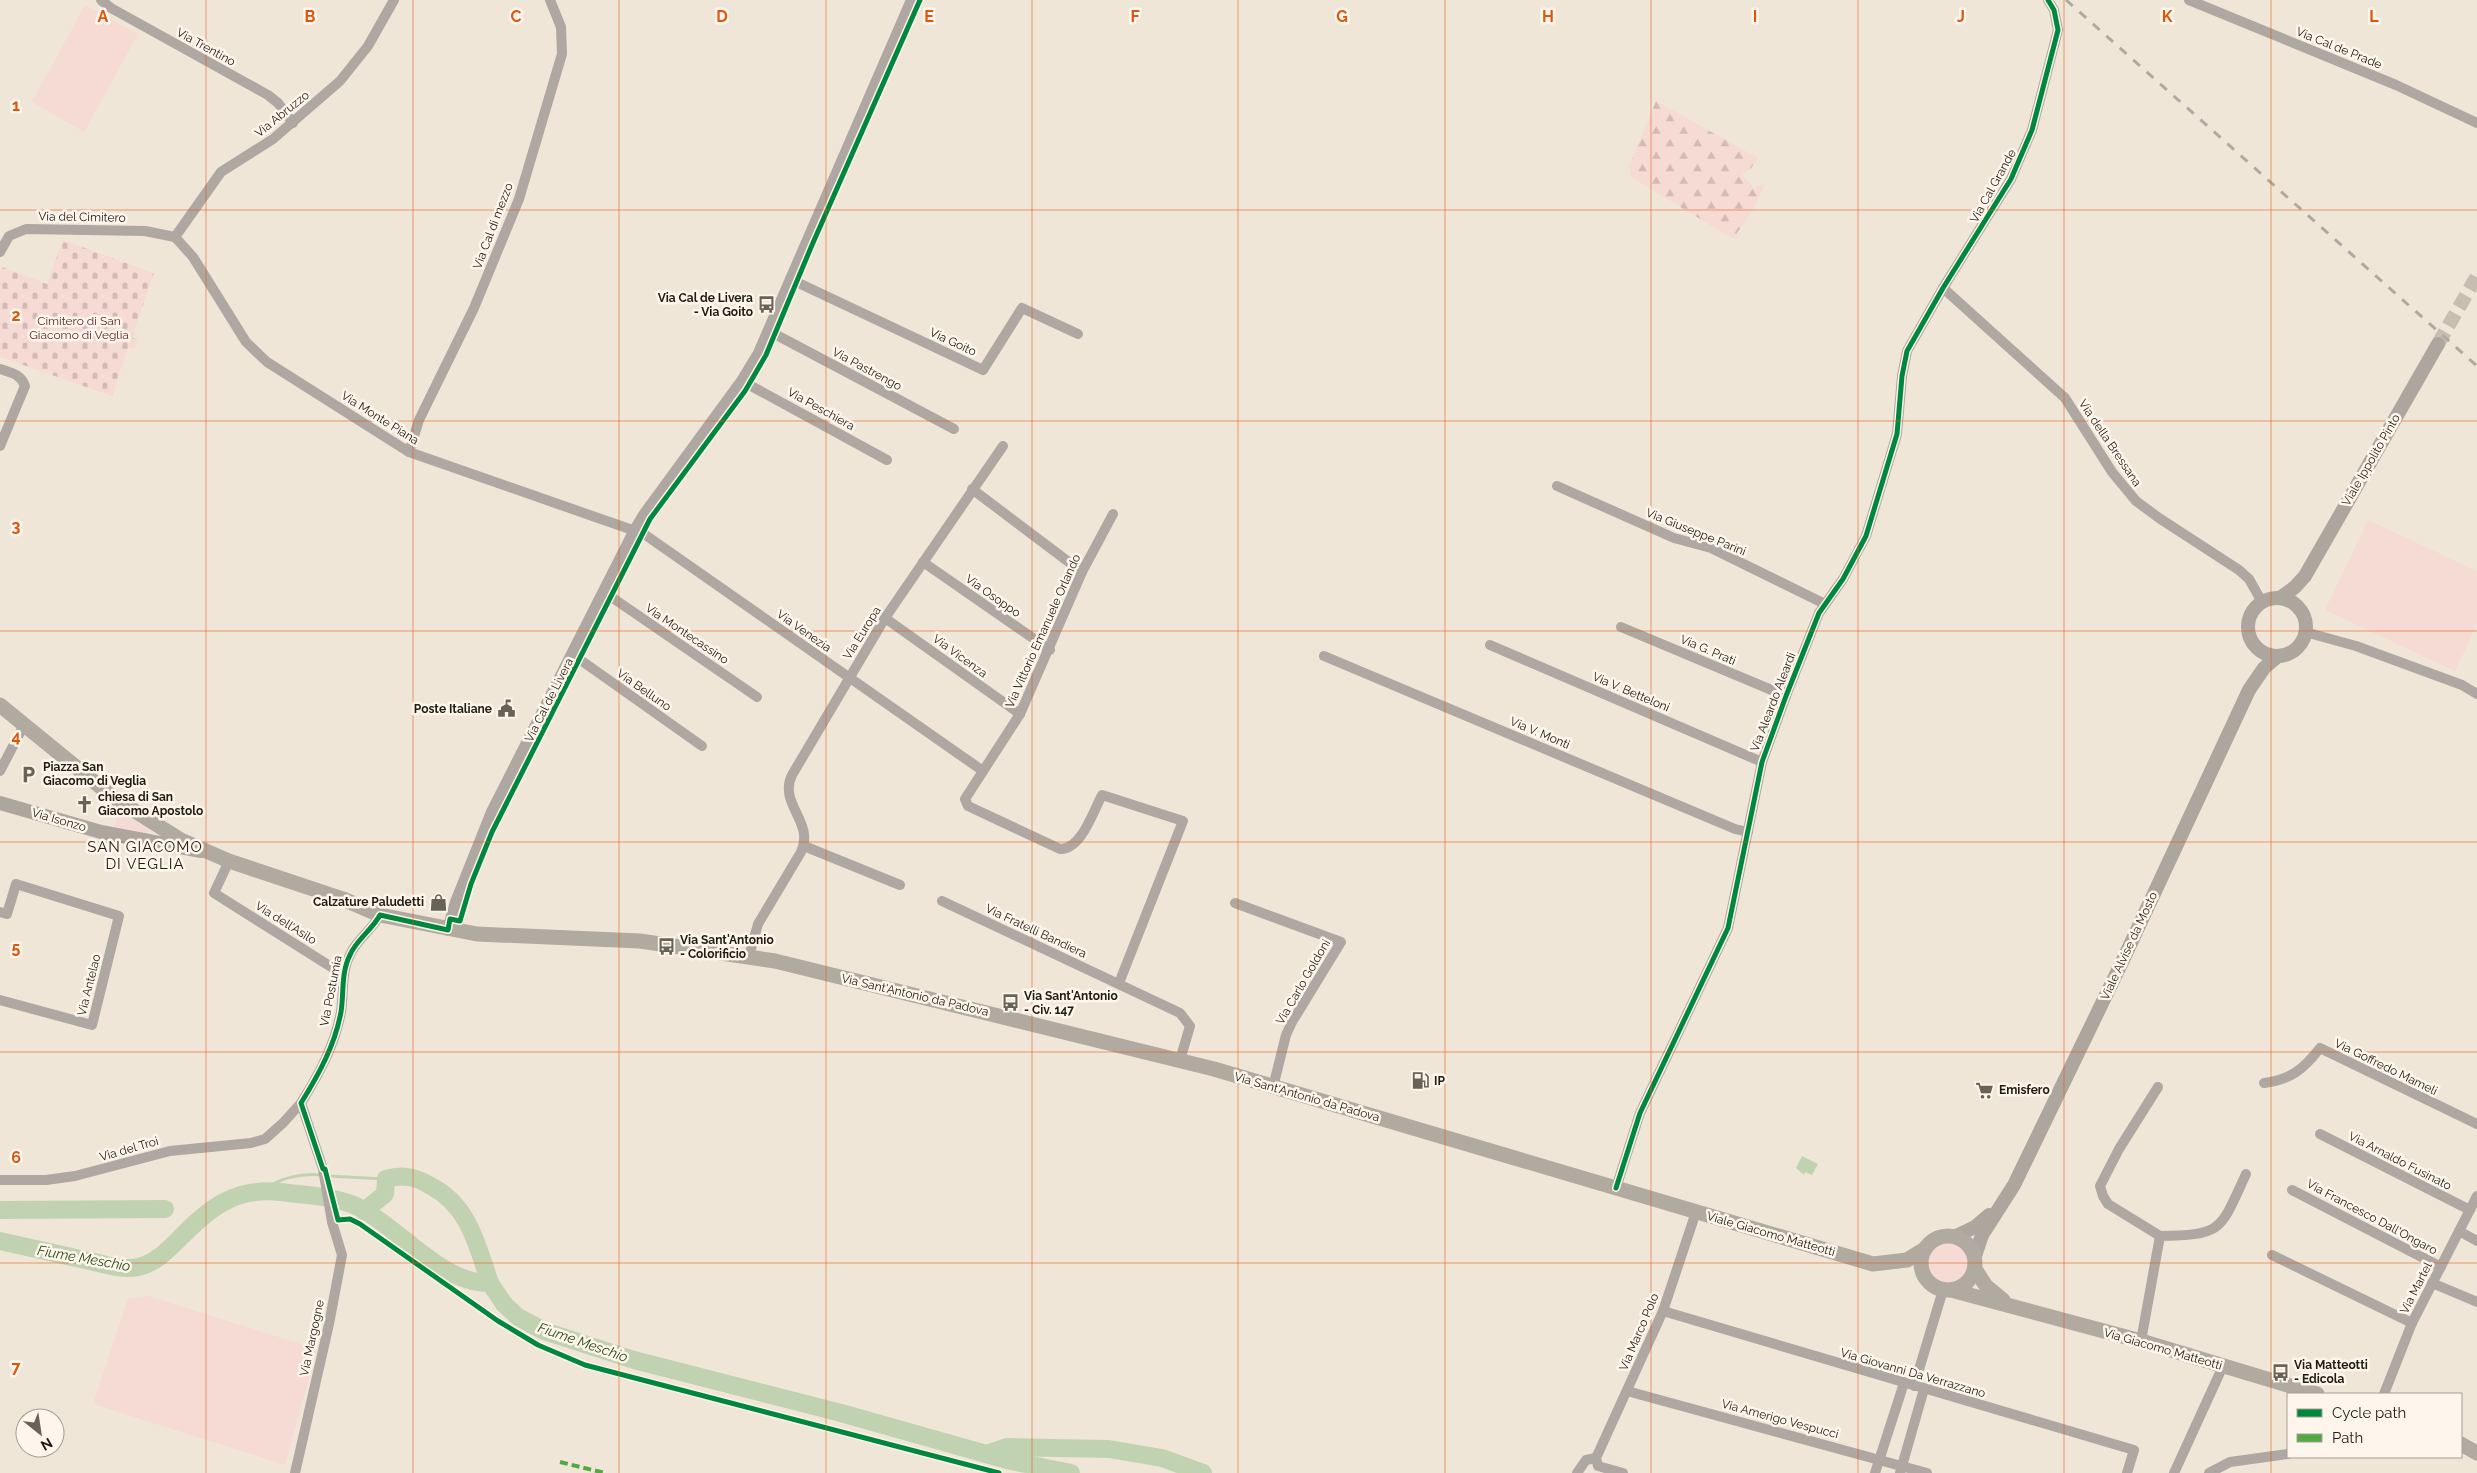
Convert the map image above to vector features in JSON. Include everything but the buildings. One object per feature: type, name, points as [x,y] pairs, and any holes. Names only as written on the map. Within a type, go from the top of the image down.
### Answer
[{"type":"main road","name":"Viale Ippolito Pinto","points":[[2280,598],[2295,587],[2304,576],[2438,344]]},
{"type":"main road","name":"Viale Ippolito Pinto","points":[[2299,608],[2300,590],[2304,576]]},
{"type":"main road","points":[[2280,598],[2289,600],[2299,608],[2306,622],[2306,632],[2296,649],[2278,656],[2268,654],[2255,646],[2248,634],[2248,624],[2250,615],[2262,602],[2280,598]]},
{"type":"main road","name":"Viale Alvise da Mosto","points":[[2249,690],[2254,670],[2255,646]]},
{"type":"main road","name":"Viale Alvise da Mosto","points":[[1975,1262],[1982,1235],[2014,1185],[2123,960],[2249,690],[2264,668],[2278,656]]},
{"type":"main road","name":"Via Sant'Antonio da Padova","points":[[0,706],[129,808],[181,840],[229,861],[343,898],[380,915],[448,930],[501,936],[591,937],[640,941],[749,956],[1180,1060],[1616,1188]]},
{"type":"main road","name":"Via Isonzo","points":[[0,803],[101,832],[207,852]]},
{"type":"main road","name":"Viale Giacomo Matteotti","points":[[1616,1188],[1877,1264],[1907,1260],[1925,1249]]},
{"type":"main road","name":"Viale Alvise da Mosto","points":[[1956,1236],[1974,1228],[2005,1198]]},
{"type":"main road","points":[[1877,1264],[1915,1272],[1926,1279],[1947,1290],[1966,1284],[1975,1262],[1968,1243],[1956,1236],[1940,1236],[1933,1240],[1925,1249],[1921,1263],[1926,1279]]},
{"type":"main road","name":"Via Giacomo Matteotti","points":[[1975,1262],[1986,1286],[2008,1304]]},
{"type":"main road","name":"Via Giacomo Matteotti","points":[[1947,1290],[2008,1304],[2141,1341],[2314,1393]]},
{"type":"street","name":"Via Trentino","points":[[101,0],[119,13],[268,95],[278,103],[293,123]]},
{"type":"street","name":"Via Abruzzo","points":[[175,237],[221,172],[265,145],[293,123],[348,73],[368,46],[394,0]]},
{"type":"street","name":"Via Cal di mezzo","points":[[409,452],[419,420],[474,308],[519,199],[562,54],[561,28],[550,0]]},
{"type":"street","name":"Via Cal de Livera","points":[[448,930],[456,902],[492,812],[635,530],[742,381],[769,332],[790,279],[912,0]]},
{"type":"street","name":"Via Cal Grande","points":[[1943,288],[2011,179],[2032,130],[2058,30],[2054,10],[2048,0]]},
{"type":"street","name":"Via Cal de Prade","points":[[2189,0],[2405,88],[2477,123]]},
{"type":"street","name":"Via del Cimitero","points":[[0,252],[9,236],[26,229],[145,231],[175,237]]},
{"type":"street","name":"Via Monte Piana","points":[[175,237],[193,257],[246,342],[267,362],[409,452],[635,530]]},
{"type":"street","name":"Via Goito","points":[[790,279],[983,370],[1022,308],[1078,334]]},
{"type":"street","name":"Via della Bressana","points":[[1943,288],[2065,398],[2127,492],[2159,518],[2239,570],[2249,579],[2262,602]]},
{"type":"street","name":"Via Aleardo Aleardi","points":[[1616,1188],[1640,1113],[1725,936],[1762,762],[1813,626],[1825,604],[1843,580],[1866,536],[1897,434],[1902,376],[1907,352],[1943,288]]},
{"type":"street","name":"Via Pastrengo","points":[[769,332],[954,428]]},
{"type":"street","points":[[0,369],[18,375],[23,379],[25,386],[0,446]]},
{"type":"street","name":"Via Peschiera","points":[[742,381],[887,460]]},
{"type":"street","name":"Via Europa","points":[[804,846],[805,835],[788,795],[788,782],[885,618],[1003,446]]},
{"type":"street","name":"Via Giuseppe Parini","points":[[1556,486],[1674,538],[1711,548],[1825,604]]},
{"type":"street","points":[[972,489],[1082,572]]},
{"type":"street","name":"Via Vittorio Emanuele Orlando","points":[[1113,514],[1082,572],[1050,650],[1020,714],[968,792],[965,800],[968,806],[1060,849],[1066,849],[1077,843],[1102,795],[1183,821],[1119,983]]},
{"type":"street","name":"Via Venezia","points":[[635,530],[644,534],[983,771]]},
{"type":"street","name":"Via Osoppo","points":[[923,562],[1050,650]]},
{"type":"street","name":"Via Montecassino","points":[[604,592],[756,697]]},
{"type":"street","name":"Via Vicenza","points":[[885,618],[1020,714]]},
{"type":"street","name":"Via G. Prati","points":[[1622,627],[1786,696]]},
{"type":"street","points":[[2306,632],[2356,646],[2462,685],[2477,694]]},
{"type":"street","name":"Via V. Betteloni","points":[[1490,645],[1762,762]]},
{"type":"street","name":"Via Belluno","points":[[572,654],[702,746]]},
{"type":"street","name":"Via V. Monti","points":[[1324,656],[1736,829],[1748,832]]},
{"type":"street","points":[[0,771],[24,725]]},
{"type":"street","points":[[749,956],[758,924],[804,846],[900,885]]},
{"type":"street","name":"Via dell'Asilo","points":[[229,861],[214,893],[344,974]]},
{"type":"street","name":"Via Antelao","points":[[0,912],[7,914],[16,884],[118,916],[92,1025],[0,1000]]},
{"type":"street","name":"Via Fratelli Bandiera","points":[[942,901],[1119,983],[1185,1016],[1190,1026],[1180,1060]]},
{"type":"street","name":"Via Carlo Goldoni","points":[[1235,903],[1341,942],[1286,1034],[1273,1087]]},
{"type":"street","name":"Via Postumia","points":[[265,1138],[284,1123],[301,1102],[325,1062],[336,1035],[341,1011],[344,974],[350,953],[380,915]]},
{"type":"street","name":"Via Goffredo Mameli","points":[[2264,1083],[2280,1081],[2295,1074],[2308,1063],[2320,1048],[2477,1124]]},
{"type":"street","points":[[2158,1087],[2119,1149],[2100,1186],[2108,1204],[2160,1236],[2197,1235],[2217,1226],[2226,1217],[2246,1174]]},
{"type":"street","name":"Via Margogne","points":[[295,1473],[329,1324],[342,1254],[332,1222],[332,1208],[324,1173],[301,1102]]},
{"type":"street","name":"Via Arnaldo Fusinato","points":[[2320,1134],[2470,1210]]},
{"type":"street","name":"Via del Troi","points":[[0,1180],[46,1180],[75,1176],[170,1150],[251,1143],[265,1138]]},
{"type":"street","name":"Via Francesco Dall'Ongaro","points":[[2292,1190],[2441,1267]]},
{"type":"street","name":"Via Martel","points":[[2384,1393],[2412,1323],[2477,1196]]},
{"type":"street","name":"Via Marco Polo","points":[[1577,1473],[1586,1460],[1597,1462],[1663,1311],[1696,1212]]},
{"type":"street","points":[[2459,1231],[2477,1241]]},
{"type":"street","points":[[2141,1341],[2160,1236]]},
{"type":"street","points":[[2272,1255],[2412,1323]]},
{"type":"street","points":[[2432,1283],[2477,1302]]},
{"type":"street","points":[[1901,1469],[1919,1388],[1947,1290]]},
{"type":"street","name":"Via Giovanni Da Verrazzano","points":[[1663,1311],[2134,1450],[2127,1473]]},
{"type":"street","points":[[2174,1473],[2223,1366]]},
{"type":"street","points":[[1875,1473],[1904,1383]]},
{"type":"street","name":"Via Amerigo Vespucci","points":[[1627,1391],[1879,1459],[1901,1469],[1927,1473]]},
{"type":"street","points":[[2209,1473],[2230,1462],[2287,1454]]},
{"type":"street","points":[[1597,1462],[1623,1473]]},
{"type":"green space","points":[[85,5],[138,34],[84,132],[32,102]]},
{"type":"green space","points":[[1656,101],[1758,158],[1751,168],[1742,174],[1753,187],[1765,184],[1754,208],[1733,239],[1631,177],[1629,166]]},
{"type":"green space","name":"Cimitero di San Giacomo di Veglia","points":[[63,240],[154,273],[132,337],[138,340],[134,349],[128,348],[112,396],[0,357],[0,272],[2,267],[47,284]]},
{"type":"green space","points":[[2368,520],[2477,571],[2477,625],[2455,671],[2325,610]]},
{"type":"green space","points":[[120,811],[150,831],[147,837],[114,828]]},
{"type":"green space","points":[[1945,1241],[1953,1241],[1965,1247],[1971,1263],[1965,1279],[1953,1285],[1945,1285],[1933,1279],[1927,1267],[1927,1259],[1933,1247]]},
{"type":"green space","points":[[148,1296],[317,1349],[285,1465],[93,1404],[128,1298]]},
{"type":"shaded area","points":[[1802,1156],[1818,1164],[1812,1175],[1805,1172],[1804,1175],[1796,1168]]},
{"type":"waterway","points":[[264,1191],[269,1186],[290,1177],[321,1175]]},
{"type":"waterway","points":[[327,1176],[386,1179]]},
{"type":"waterway","points":[[364,1211],[385,1194],[386,1179],[409,1177],[431,1186],[444,1194],[463,1215],[476,1241],[490,1283]]},
{"type":"waterway","name":"Fiume Meschio","points":[[0,1241],[111,1266],[131,1268],[155,1260],[211,1210],[235,1197],[264,1191],[340,1200],[374,1216],[421,1253],[455,1275],[472,1281],[490,1283],[504,1304],[518,1317],[544,1331],[634,1360],[841,1413],[1011,1461],[1071,1473]]},
{"type":"waterway","points":[[0,1210],[165,1209]]},
{"type":"waterway","points":[[986,1454],[1007,1447],[1109,1449],[1162,1458],[1203,1473]]},
{"type":"tunnel","points":[[2438,344],[2477,276]]},
{"type":"railway","points":[[2066,0],[2477,366]]},
{"type":"marked path","points":[[560,1462],[605,1473]]},
{"type":"cycle path","points":[[920,0],[812,245],[766,355],[745,391],[650,519],[492,832],[471,884],[460,921],[450,919],[448,930],[380,915],[356,945],[347,962],[341,1012],[335,1036],[320,1070],[301,1103],[323,1169],[325,1169],[338,1220],[350,1219],[360,1224],[498,1321],[538,1345],[585,1365],[999,1473]]},
{"type":"cycle path","points":[[1616,1188],[1640,1113],[1728,928],[1762,762],[1786,696],[1819,613],[1843,579],[1866,536],[1897,434],[1902,376],[1907,351],[1943,288],[2011,179],[2032,130],[2058,30],[2054,10],[2048,0]]},
{"type":"place","name":"Via Cal de Livera - Via Goito","points":[[767,305]]},
{"type":"place","name":"Poste Italiane","points":[[506,709]]},
{"type":"place","name":"Piazza San Giacomo di Veglia","points":[[29,774]]},
{"type":"place","name":"chiesa di San Giacomo Apostolo","points":[[84,804]]},
{"type":"place","name":"Calzature Paludetti","points":[[438,902]]},
{"type":"place","name":"Via Sant'Antonio - Colorificio","points":[[666,947]]},
{"type":"place","name":"Via Sant'Antonio - Civ. 147","points":[[1010,1003]]},
{"type":"place","name":"IP","points":[[1420,1081]]},
{"type":"place","name":"Emisfero","points":[[1985,1090]]},
{"type":"place","name":"Via Matteotti - Edicola","points":[[2280,1372]]},
{"type":"district","name":"SAN GIACOMO DI VEGLIA","points":[[145,856]]}]
